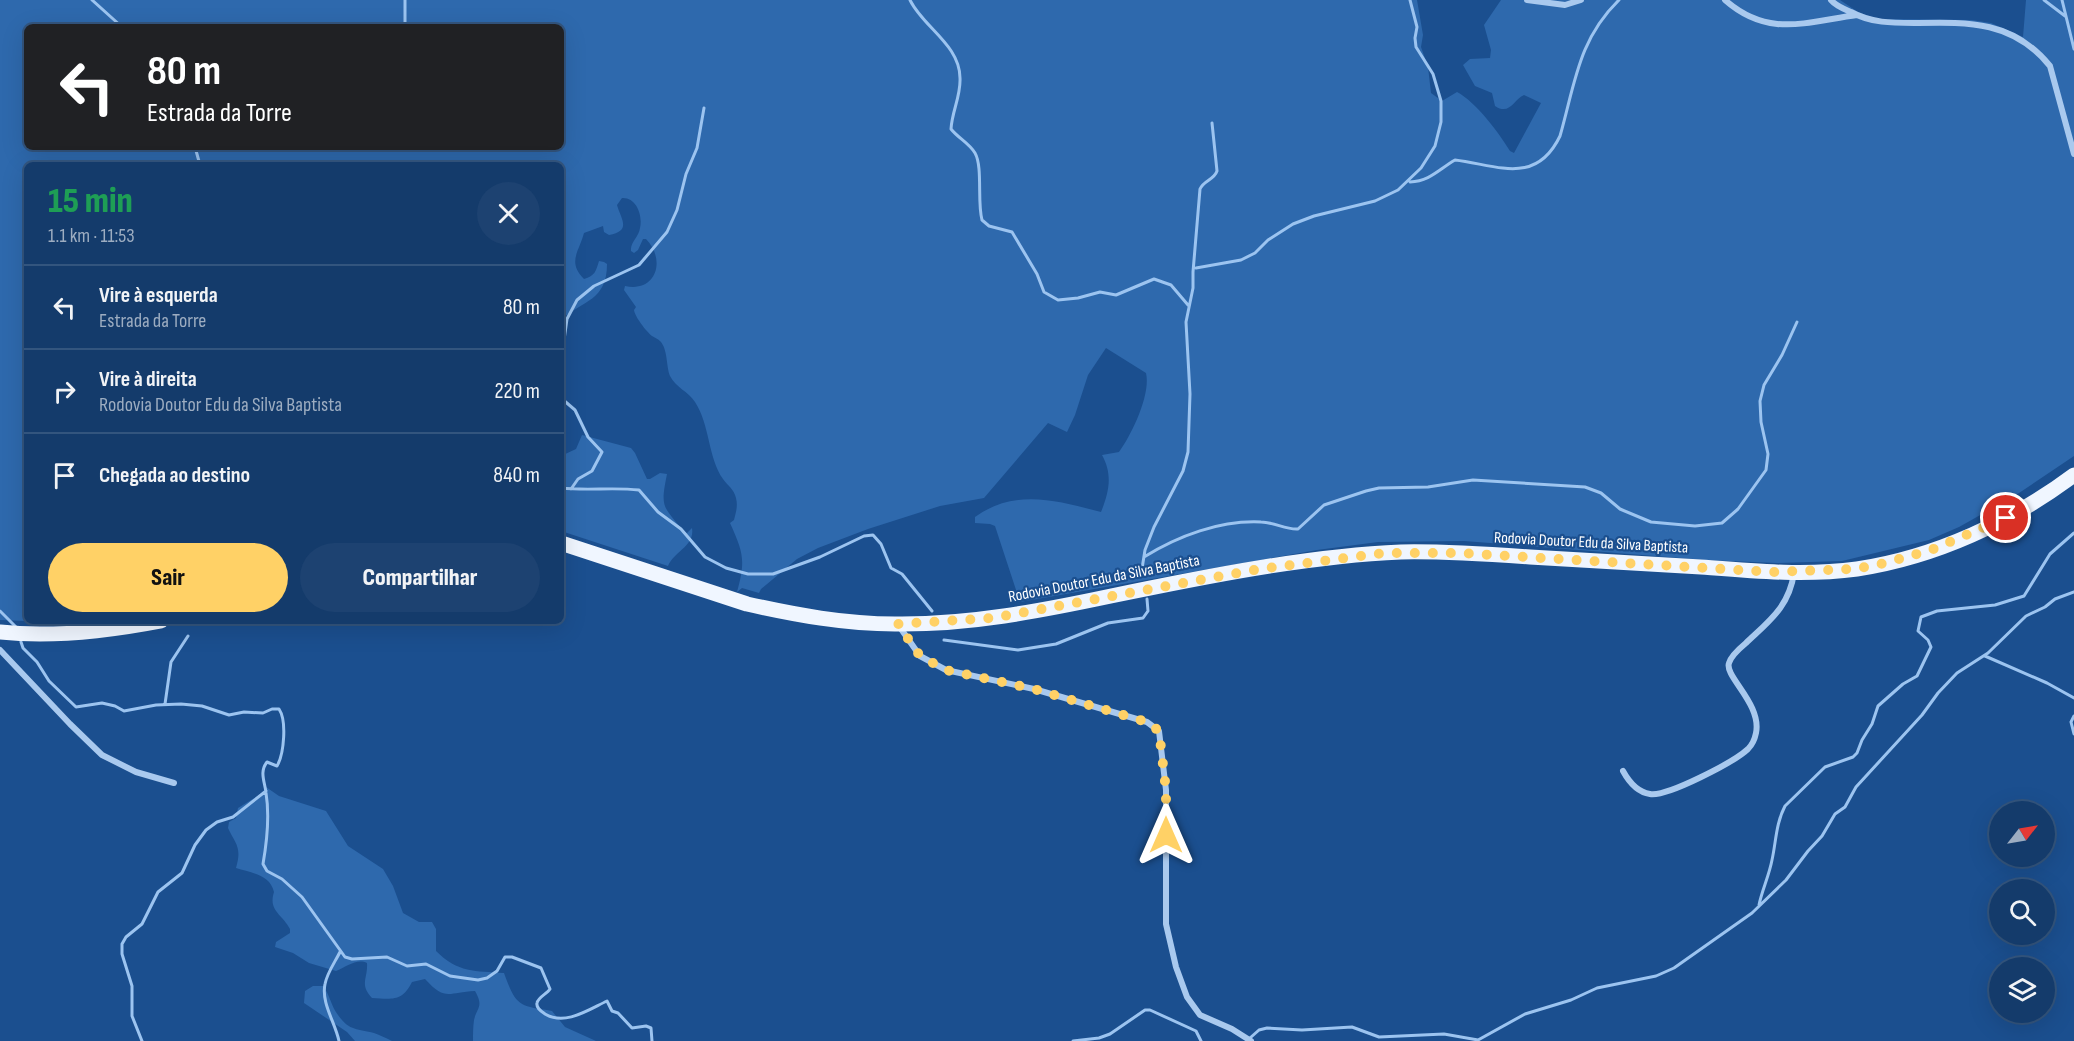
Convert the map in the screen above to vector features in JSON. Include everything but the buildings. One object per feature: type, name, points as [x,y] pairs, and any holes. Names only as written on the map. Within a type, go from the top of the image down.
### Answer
[{"type":"main road","name":"Rodovia Doutor Edu da Silva Baptista","points":[[564,544],[747,604],[839,621],[898,624],[993,618],[1260,569],[1334,558],[1395,553],[1460,553],[1794,573],[1855,569],[1931,550],[1992,525],[2020,511],[2074,475]]},
{"type":"main road","points":[[0,632],[58,634],[146,624]]},
{"type":"street","points":[[1527,0],[1565,5],[1581,0]]},
{"type":"street","points":[[1725,0],[1739,12],[1762,23],[1794,25],[1857,15]]},
{"type":"street","points":[[1831,0],[1834,4],[1857,15],[1883,23],[1975,23],[1991,27],[2024,42],[2050,66],[2074,154]]},
{"type":"street","points":[[1623,771],[1628,780],[1641,792],[1657,795],[1727,764],[1750,747],[1756,734],[1754,710],[1729,673],[1729,661],[1765,627],[1782,606],[1792,588],[1794,573]]},
{"type":"street","points":[[898,624],[920,656],[946,670],[1034,689],[1147,722],[1159,731],[1166,790],[1166,924],[1176,967],[1187,997],[1200,1016],[1244,1035],[1251,1041]]},
{"type":"street","points":[[0,650],[102,755],[136,772],[174,783]]},
{"type":"shaded area","points":[[0,0],[1417,0],[1423,35],[1421,47],[1428,67],[1431,93],[1442,101],[1457,92],[1464,97],[1487,118],[1510,151],[1514,153],[1541,103],[1524,95],[1508,108],[1500,109],[1495,106],[1492,93],[1475,86],[1463,65],[1470,59],[1490,58],[1491,50],[1484,25],[1501,0],[1840,0],[1858,12],[1877,19],[1971,20],[1991,23],[2023,37],[2026,0],[2074,0],[2074,456],[2016,495],[1959,527],[1929,540],[1842,561],[1777,563],[1706,560],[1464,541],[1378,542],[1317,550],[1020,602],[995,526],[975,523],[975,517],[1006,502],[1021,500],[1053,501],[1101,512],[1109,484],[1108,470],[1102,455],[1119,452],[1124,444],[1135,425],[1147,382],[1146,373],[1106,348],[1088,375],[1067,432],[1048,423],[984,498],[940,506],[818,548],[797,559],[759,593],[742,588],[737,592],[742,572],[742,556],[730,523],[734,520],[736,512],[735,495],[718,471],[700,411],[689,395],[670,376],[663,344],[641,324],[634,310],[636,307],[624,290],[625,286],[636,287],[645,284],[655,273],[657,265],[656,256],[646,239],[643,239],[638,250],[634,253],[631,251],[641,223],[637,208],[631,200],[622,198],[617,205],[623,224],[621,231],[609,235],[604,232],[603,226],[584,233],[575,262],[579,273],[584,279],[593,275],[599,261],[607,264],[606,276],[598,293],[564,317],[564,162],[24,162],[24,621],[0,620]]},
{"type":"shaded area","points":[[582,435],[631,448],[647,479],[660,473],[667,474],[665,506],[684,532],[687,533],[692,528],[687,544],[668,566],[564,532],[564,455],[576,449]]},
{"type":"shaded area","points":[[266,787],[279,796],[326,811],[348,846],[383,869],[393,886],[403,913],[419,922],[432,922],[436,929],[436,951],[444,958],[467,970],[504,973],[515,998],[520,1002],[532,1008],[552,1011],[565,1027],[596,1041],[473,1041],[474,1020],[479,1007],[475,991],[443,993],[425,979],[412,982],[404,993],[396,998],[372,998],[365,985],[367,963],[355,962],[336,971],[309,963],[293,953],[275,947],[276,942],[290,933],[290,929],[274,908],[274,892],[268,881],[259,875],[236,868],[238,851],[228,828],[229,822],[236,818],[238,808],[261,794]]},
{"type":"shaded area","points":[[313,986],[323,986],[336,1012],[346,1024],[392,1041],[355,1041],[347,1032],[304,1003],[305,991]]},
{"type":"waterway","points":[[92,0],[119,24]]},
{"type":"waterway","points":[[405,0],[405,24]]},
{"type":"waterway","points":[[910,0],[923,19],[948,46],[958,66],[960,85],[951,129],[975,153],[982,220],[989,226],[1012,232],[1037,274],[1044,292],[1058,300],[1100,292],[1116,295],[1154,279],[1171,285],[1188,305]]},
{"type":"waterway","points":[[1196,268],[1241,260],[1255,253],[1268,240],[1293,224],[1314,216],[1375,201],[1398,190],[1421,168],[1435,146],[1441,122],[1441,101],[1433,74],[1416,47],[1417,27],[1410,0]]},
{"type":"waterway","points":[[1410,182],[1429,177],[1455,160],[1514,169],[1539,162],[1550,152],[1560,136],[1574,81],[1586,47],[1605,15],[1619,0]]},
{"type":"waterway","points":[[2044,0],[2065,16]]},
{"type":"waterway","points":[[2062,0],[2074,49]]},
{"type":"waterway","points":[[564,340],[567,319],[577,300],[594,286],[639,265],[667,232],[677,210],[686,174],[697,148],[704,108]]},
{"type":"waterway","points":[[1141,575],[1145,550],[1154,527],[1183,471],[1188,452],[1190,394],[1186,322],[1193,288],[1200,189],[1217,171],[1212,123]]},
{"type":"waterway","points":[[196,150],[199,162]]},
{"type":"waterway","points":[[1144,557],[1185,536],[1230,524],[1266,522],[1298,529],[1324,505],[1366,491],[1379,488],[1428,487],[1473,480],[1585,487],[1601,493],[1620,509],[1651,522],[1695,526],[1722,523],[1738,509],[1766,470],[1768,454],[1761,422],[1760,401],[1764,385],[1782,355],[1797,322]]},
{"type":"waterway","points":[[564,401],[575,410],[588,437],[602,452],[592,471],[578,479],[571,489]]},
{"type":"waterway","points":[[564,488],[639,490],[658,512],[681,529],[705,557],[726,568],[748,574],[773,574],[820,557],[864,536],[873,535],[881,544],[891,568],[902,574],[932,611]]},
{"type":"waterway","points":[[1759,905],[1785,806],[1825,767],[1853,757],[1872,724],[1878,706],[1903,684],[1917,676],[1931,647],[1928,640],[1918,631],[1921,617],[1937,611],[1995,605],[2024,596],[2050,554],[2074,533]]},
{"type":"waterway","points":[[1250,1038],[1259,1030],[1267,1028],[1302,1030],[1352,1027],[1379,1037],[1444,1034],[1478,1040],[1525,1014],[1571,1000],[1597,988],[1656,976],[1674,968],[1752,913],[1786,880],[1822,836],[1835,814],[1845,807],[1856,787],[1957,673],[1988,653],[2026,616],[2045,607],[2055,599],[2074,592]]},
{"type":"waterway","points":[[944,640],[1018,650],[1056,644],[1108,623],[1143,618],[1148,611],[1147,599]]},
{"type":"waterway","points":[[0,611],[17,628]]},
{"type":"waterway","points":[[165,704],[171,662],[188,636]]},
{"type":"waterway","points":[[21,642],[23,648],[37,662],[49,681],[76,707],[102,703],[124,711],[156,705],[181,704],[202,706],[229,715],[244,712],[263,713],[279,709],[284,729],[281,754],[277,766],[267,762],[263,773],[268,820],[263,864],[267,871],[282,879],[302,897],[345,957],[352,959],[387,957],[407,966],[426,964],[450,976],[478,980],[487,978],[497,971],[505,957],[512,957],[541,968],[550,989],[539,999],[537,1005],[545,1014],[568,1018],[607,1001],[612,1011],[618,1013],[632,1028],[646,1026],[651,1028],[652,1041]]},
{"type":"waterway","points":[[1985,656],[2047,683],[2074,698]]},
{"type":"waterway","points":[[2074,716],[2071,722],[2074,734]]},
{"type":"waterway","points":[[142,1041],[132,1016],[132,986],[122,954],[122,944],[126,937],[142,924],[158,892],[182,873],[195,845],[206,830],[217,822],[233,817],[266,791]]},
{"type":"waterway","points":[[339,1041],[324,991],[327,976],[340,952]]},
{"type":"waterway","points":[[1073,1041],[1099,1038],[1110,1034],[1145,1010],[1150,1010],[1196,1031],[1201,1041]]},
{"type":"route","points":[[1166,835],[1166,790],[1159,731],[1147,722],[1034,689],[946,670],[920,656],[898,624],[993,618],[1260,569],[1385,553],[1460,553],[1794,573],[1855,569],[1931,550],[2006,518]]}]
